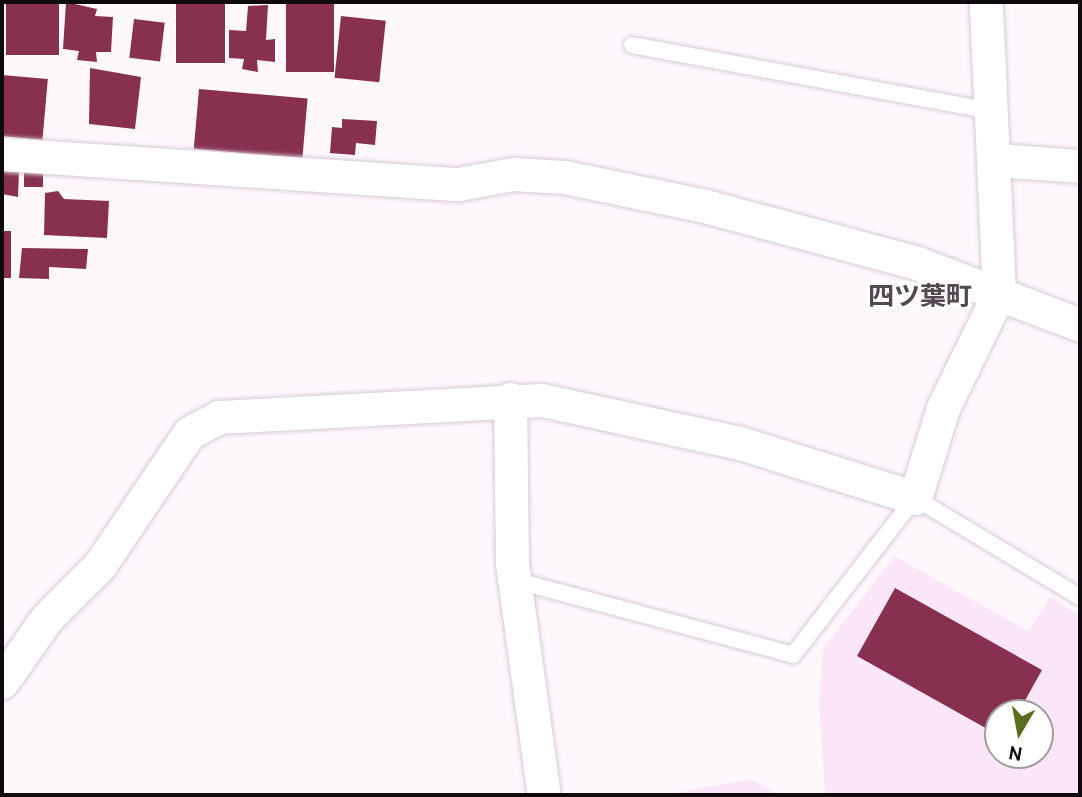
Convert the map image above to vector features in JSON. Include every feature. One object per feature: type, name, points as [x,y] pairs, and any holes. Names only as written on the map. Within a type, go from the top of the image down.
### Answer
[{"type":"street","points":[[2,682],[47,618],[100,565],[189,433],[219,417],[510,398],[542,400],[740,443],[915,498],[943,408],[999,293],[997,160],[986,2]]},
{"type":"street","points":[[2,154],[458,184],[513,174],[564,177],[811,234],[917,263],[1080,325]]},
{"type":"street","points":[[997,160],[1080,166]]},
{"type":"street","points":[[510,398],[514,580],[543,790]]},
{"type":"lane","points":[[632,45],[993,111]]},
{"type":"lane","points":[[514,580],[793,655],[915,498],[1080,597]]},
{"type":"shaded area","points":[[894,556],[1028,631],[1050,597],[1080,616],[1080,795],[825,795],[819,703],[823,649]]},
{"type":"shaded area","points":[[750,779],[780,795],[667,795]]},
{"type":"building","points":[[6,2],[59,2],[59,55],[6,55]]},
{"type":"building","points":[[66,2],[97,9],[95,16],[113,17],[111,52],[96,52],[97,62],[77,60],[79,51],[63,49]]},
{"type":"building","points":[[176,2],[225,2],[225,63],[176,63]]},
{"type":"building","points":[[286,2],[334,2],[334,72],[286,72]]},
{"type":"building","points":[[268,5],[266,40],[275,39],[275,62],[257,60],[258,72],[242,69],[244,59],[229,58],[229,30],[246,31],[248,6]]},
{"type":"building","points":[[341,16],[386,21],[379,82],[335,78]]},
{"type":"building","points":[[134,19],[165,23],[160,61],[129,58]]},
{"type":"building","points":[[90,68],[141,77],[135,129],[89,124]]},
{"type":"building","points":[[2,75],[48,79],[43,140],[2,136]]},
{"type":"building","points":[[199,89],[308,98],[302,158],[194,149]]},
{"type":"building","points":[[342,119],[377,121],[375,145],[356,143],[355,155],[330,153],[332,127],[342,128]]},
{"type":"building","points":[[2,169],[19,171],[18,197],[2,194]]},
{"type":"building","points":[[24,169],[43,169],[43,187],[24,187]]},
{"type":"building","points":[[58,191],[64,199],[109,201],[107,238],[44,235],[45,193]]},
{"type":"building","points":[[2,231],[11,231],[11,278],[2,278]]},
{"type":"building","points":[[22,248],[88,249],[86,269],[49,267],[49,279],[19,278]]},
{"type":"building","points":[[895,588],[1042,670],[1026,699],[984,699],[984,727],[857,656]]},
{"type":"district","name":"四ツ葉町","points":[[920,297]]}]
